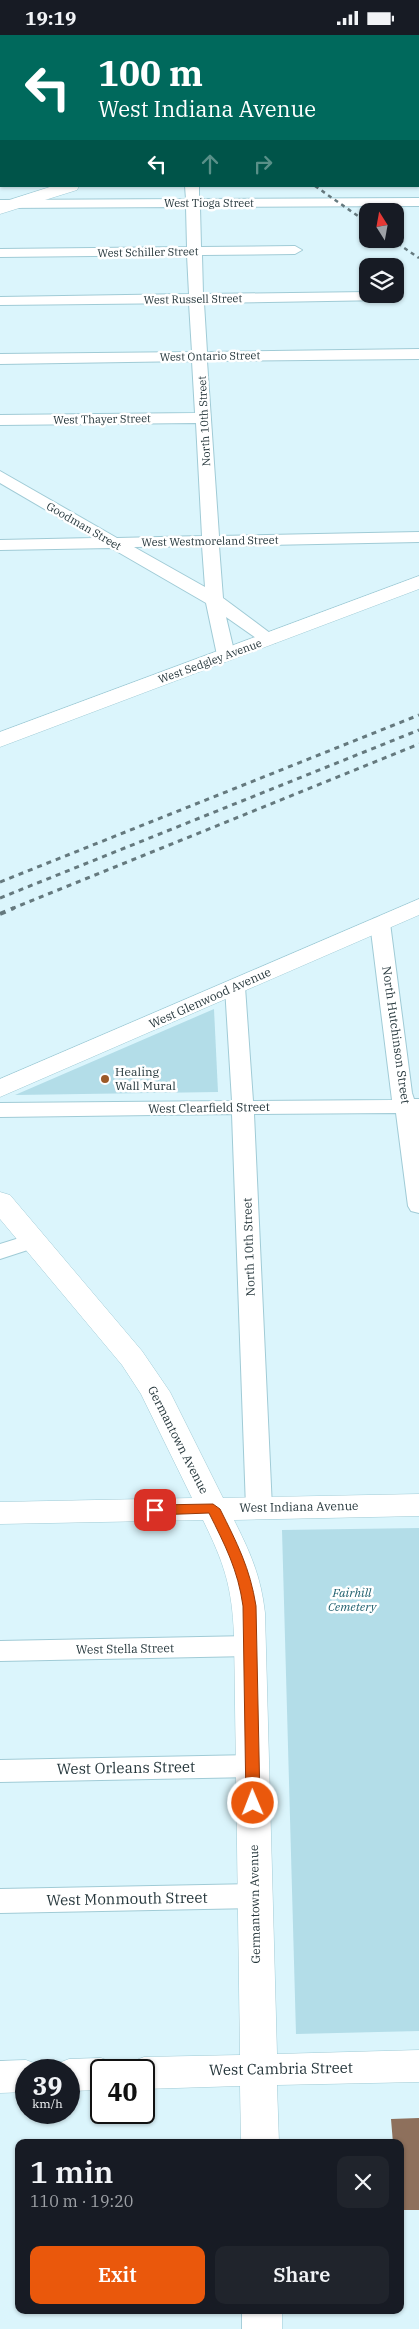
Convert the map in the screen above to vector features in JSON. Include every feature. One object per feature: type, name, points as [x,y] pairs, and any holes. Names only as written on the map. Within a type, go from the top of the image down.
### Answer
[{"type":"street","points":[[0,209],[20,195],[65,187]]},
{"type":"street","name":"North 10th Street","points":[[192,187],[196,299],[214,599],[226,655]]},
{"type":"street","name":"West Tioga Street","points":[[0,204],[20,195],[193,204],[419,202]]},
{"type":"street","name":"West Schiller Street","points":[[0,253],[295,250]]},
{"type":"street","name":"West Russell Street","points":[[0,301],[359,296]]},
{"type":"street","name":"West Ontario Street","points":[[0,359],[419,354]]},
{"type":"street","name":"West Thayer Street","points":[[0,420],[204,417]]},
{"type":"street","name":"Goodman Street","points":[[0,476],[214,599],[269,639]]},
{"type":"street","points":[[0,497],[20,489]]},
{"type":"street","name":"West Westmoreland Street","points":[[0,545],[419,537]]},
{"type":"street","name":"West Sedgley Avenue","points":[[0,741],[419,582]]},
{"type":"street","name":"West Glenwood Avenue","points":[[0,1089],[419,906]]},
{"type":"street","name":"North Hutchinson Street","points":[[380,923],[401,1093],[412,1106],[409,1119],[419,1206]]},
{"type":"street","name":"North 10th Street","points":[[236,987],[244,1107],[259,1508]]},
{"type":"street","name":"West Clearfield Street","points":[[0,1110],[412,1106]]},
{"type":"street","name":"Germantown Avenue","points":[[0,1201],[141,1372],[155,1392],[238,1560],[246,1581],[249,1606],[253,1766],[260,2139]]},
{"type":"street","points":[[0,1252],[32,1241]]},
{"type":"street","name":"West Indiana Avenue","points":[[0,1513],[419,1505]]},
{"type":"street","name":"West Stella Street","points":[[0,1651],[250,1646]]},
{"type":"street","name":"West Orleans Street","points":[[0,1771],[253,1766]]},
{"type":"street","name":"West Monmouth Street","points":[[0,1901],[255,1896]]},
{"type":"street","name":"West Cambria Street","points":[[155,2073],[419,2066]]},
{"type":"street","points":[[0,2077],[15,2076]]},
{"type":"street","points":[[262,2314],[262,2329]]},
{"type":"green space","points":[[214,1009],[218,1092],[15,1095]]},
{"type":"green space","name":"Fairhill Cemetery","points":[[419,1528],[419,2031],[296,2034],[282,1530]]},
{"type":"building","points":[[419,2118],[419,2210],[404,2210],[404,2139],[393,2139],[391,2119]]},
{"type":"railway","points":[[316,187],[359,217]]},
{"type":"railway","points":[[404,248],[419,258]]},
{"type":"railway","points":[[0,882],[419,715]]},
{"type":"railway","points":[[0,898],[419,730]]},
{"type":"railway","points":[[11,909],[419,744]]},
{"type":"railway","points":[[0,914],[14,908]]},
{"type":"place","name":"Healing Wall Mural","points":[[105,1079]]},
{"type":"route","points":[[155,1510],[213,1509],[246,1581],[249,1606],[253,1803]]}]
